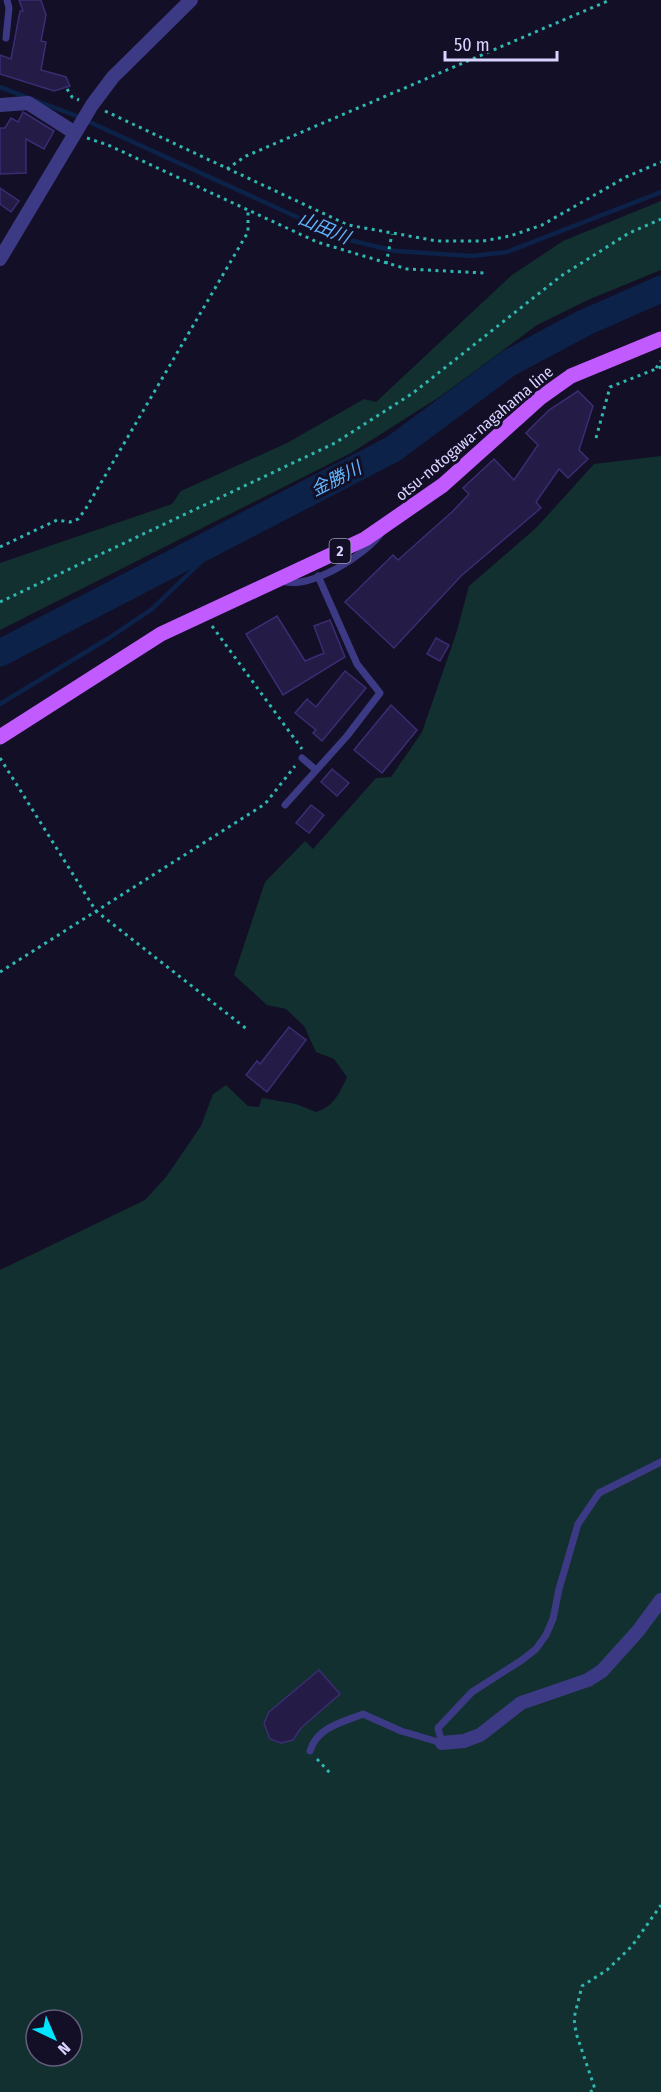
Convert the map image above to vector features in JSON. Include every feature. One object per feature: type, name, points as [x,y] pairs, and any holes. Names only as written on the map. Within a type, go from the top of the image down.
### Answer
[{"type":"main road","name":"otsu-notogawa-nagahama line","points":[[0,737],[161,634],[365,539],[443,485],[540,398],[571,376],[661,339]]},
{"type":"street","points":[[0,259],[90,107],[113,77],[191,0]]},
{"type":"street","points":[[0,105],[28,104],[76,130]]},
{"type":"street","points":[[442,1743],[464,1741],[480,1735],[521,1703],[588,1680],[602,1671],[638,1631],[661,1600]]},
{"type":"lane","points":[[6,38],[9,8],[7,0]]},
{"type":"lane","points":[[276,580],[292,585],[318,576],[353,559],[373,545],[388,525]]},
{"type":"lane","points":[[285,805],[380,693],[357,664],[318,576]]},
{"type":"lane","points":[[302,758],[316,770]]},
{"type":"lane","points":[[442,1743],[438,1728],[454,1708],[472,1692],[536,1649],[546,1635],[553,1619],[559,1589],[579,1524],[599,1493],[661,1462]]},
{"type":"lane","points":[[310,1751],[312,1745],[327,1729],[340,1721],[363,1714],[401,1731],[442,1743]]},
{"type":"path","points":[[227,169],[246,156],[610,0]]},
{"type":"path","points":[[90,107],[348,225],[392,236],[437,241],[483,241],[510,236],[542,225],[626,177],[661,162]]},
{"type":"path","points":[[76,130],[317,242],[407,269],[484,273]]},
{"type":"path","points":[[0,547],[57,520],[70,522],[78,519],[85,510],[248,232],[248,209]]},
{"type":"path","points":[[0,602],[335,443],[413,393],[561,276],[629,233],[661,219]]},
{"type":"path","points":[[386,262],[392,236]]},
{"type":"path","points":[[655,369],[661,362]]},
{"type":"path","points":[[596,438],[610,387],[661,367]]},
{"type":"path","points":[[0,972],[265,804],[305,754],[202,613]]},
{"type":"path","points":[[0,758],[96,910],[248,1030]]},
{"type":"path","points":[[310,1751],[330,1773]]},
{"type":"path","points":[[590,2092],[595,2089],[576,2032],[574,2018],[582,1986],[589,1979],[607,1970],[632,1946],[661,1905]]},
{"type":"green space","points":[[661,201],[661,270],[590,299],[537,325],[441,396],[351,453],[0,630],[0,563],[172,504],[181,491],[287,443],[364,399],[376,402],[512,275],[563,241]]},
{"type":"green space","points":[[661,456],[661,2092],[0,2092],[0,1270],[145,1200],[166,1177],[201,1126],[213,1094],[226,1085],[248,1106],[259,1107],[262,1098],[296,1104],[316,1112],[335,1099],[347,1077],[334,1059],[316,1052],[304,1026],[286,1009],[267,1005],[234,975],[265,882],[305,841],[313,849],[376,778],[391,777],[422,732],[456,634],[469,586],[537,527],[594,464]]},
{"type":"building","points":[[19,0],[41,0],[46,15],[41,41],[46,42],[41,70],[66,77],[70,86],[54,91],[0,74],[0,55],[11,59],[20,11],[23,11]]},
{"type":"building","points":[[23,112],[54,131],[44,149],[26,139],[26,173],[0,174],[0,128],[5,128],[11,118],[18,122]]},
{"type":"building","points":[[0,188],[19,201],[11,212],[0,204]]},
{"type":"building","points":[[578,391],[593,406],[579,450],[588,459],[568,478],[559,469],[536,502],[541,508],[461,576],[394,648],[345,602],[393,555],[398,560],[453,511],[469,494],[463,488],[494,459],[514,480],[538,445],[526,433],[549,410]]},
{"type":"building","points":[[277,616],[305,661],[324,653],[314,626],[330,620],[345,657],[283,695],[246,634]]},
{"type":"building","points":[[436,638],[449,645],[440,661],[427,654]]},
{"type":"building","points":[[345,671],[366,688],[322,741],[313,733],[316,730],[295,713],[307,699],[316,707]]},
{"type":"building","points":[[391,705],[417,730],[382,773],[354,750]]},
{"type":"building","points":[[332,769],[349,783],[337,796],[321,782]]},
{"type":"building","points":[[311,805],[324,815],[309,833],[296,823]]},
{"type":"building","points":[[289,1027],[306,1040],[267,1092],[246,1075],[257,1061],[260,1064]]},
{"type":"building","points":[[319,1670],[340,1694],[301,1728],[293,1740],[281,1743],[270,1739],[264,1723],[269,1712]]},
{"type":"waterway","name":"山田川","points":[[0,87],[74,115],[345,239],[395,251],[471,256],[507,252],[661,192]]},
{"type":"waterway","name":"金勝川","points":[[0,653],[393,449],[509,363],[584,323],[661,289]]},
{"type":"waterway","points":[[0,704],[109,638],[152,609],[227,537]]}]
